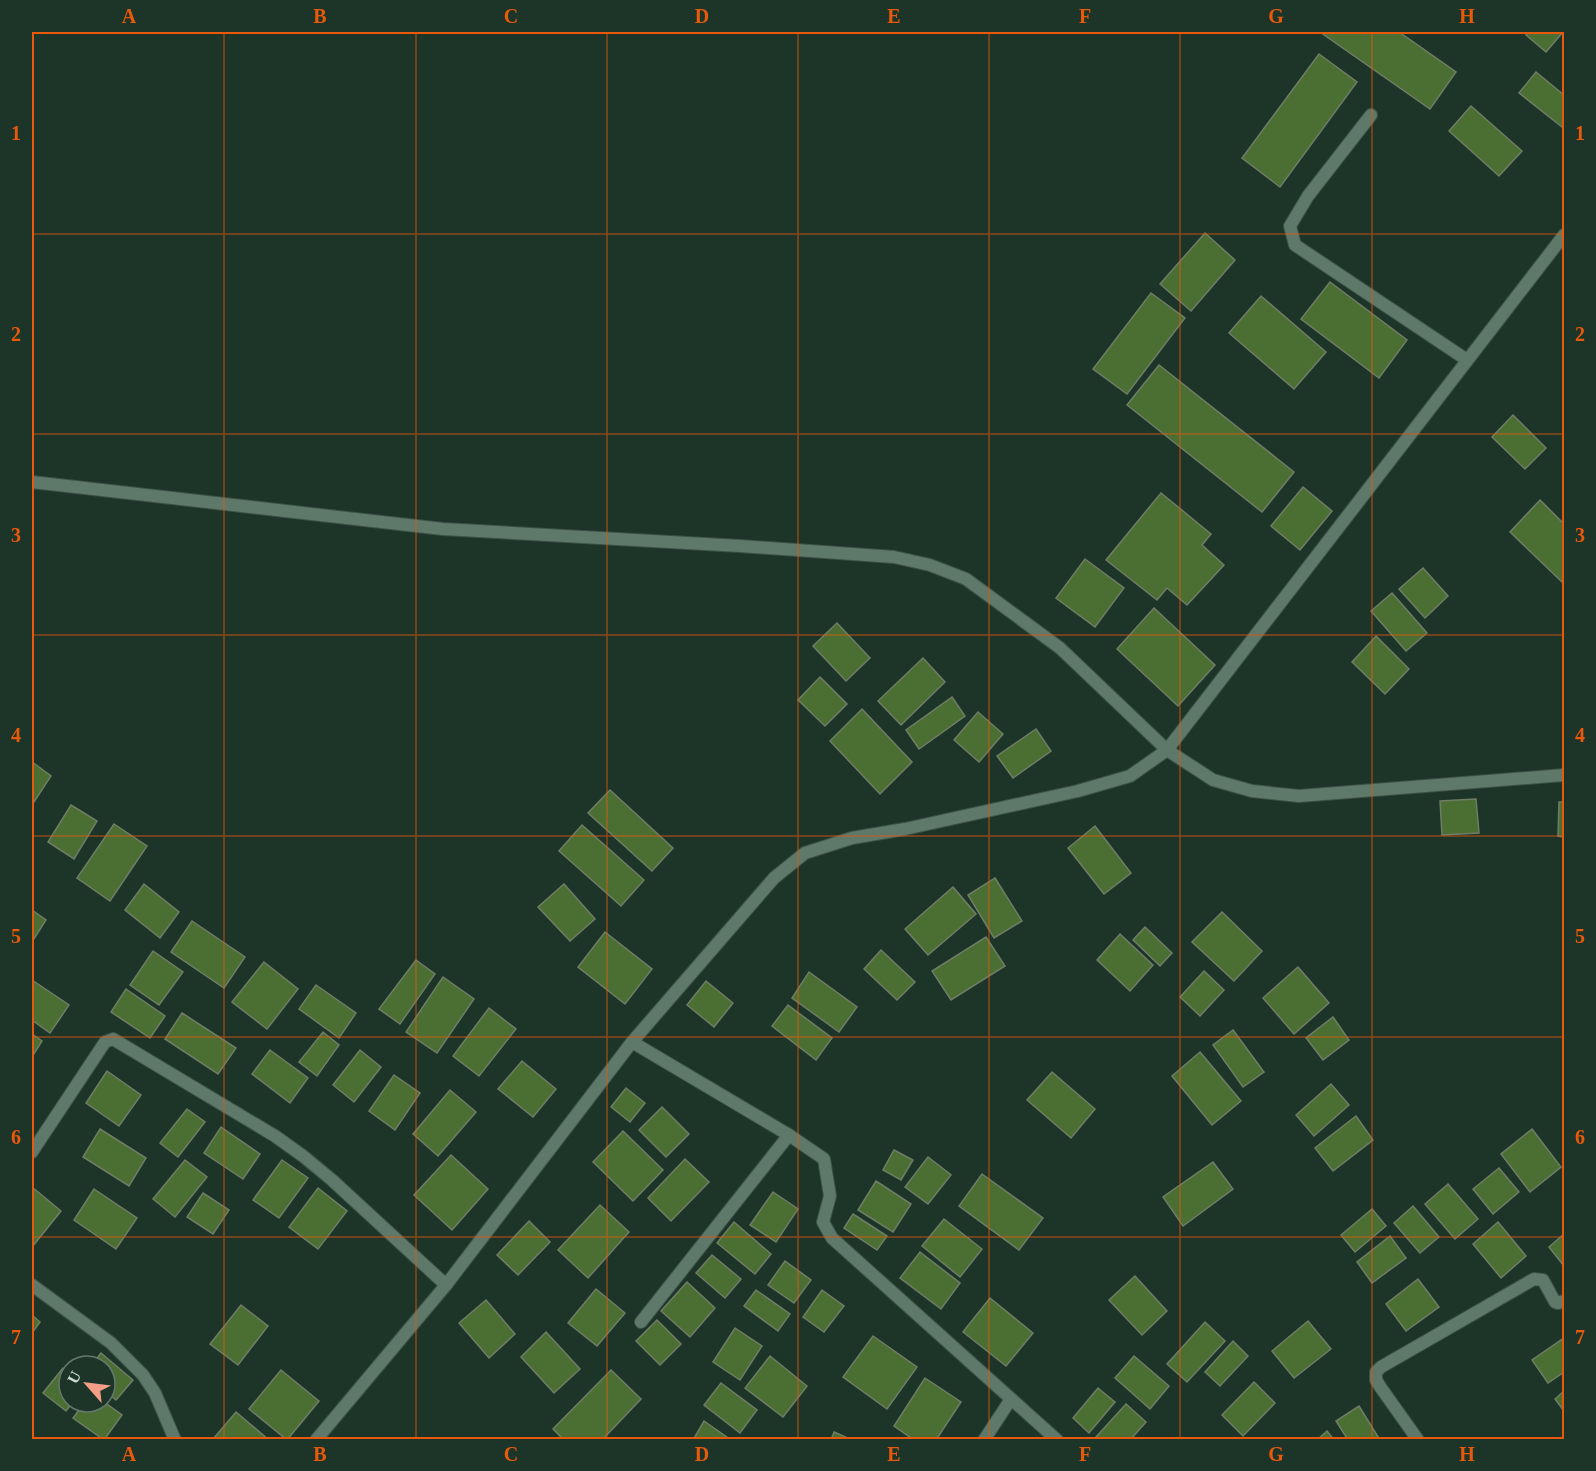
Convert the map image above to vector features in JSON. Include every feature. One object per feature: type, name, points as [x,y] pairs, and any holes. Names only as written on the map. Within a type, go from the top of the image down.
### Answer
[{"type":"street","points":[[1371,115],[1308,196],[1290,226],[1295,245],[1467,360]]},
{"type":"street","points":[[316,1440],[446,1285],[632,1042],[774,878],[805,853],[852,838],[905,829],[1078,791],[1130,776],[1167,750],[1564,235]]},
{"type":"street","points":[[32,482],[443,529],[894,557],[930,565],[966,579],[1060,648],[1167,750],[1213,780],[1252,790],[1299,796],[1564,775]]},
{"type":"street","points":[[32,1152],[105,1042],[113,1039],[274,1136],[303,1156],[446,1285]]},
{"type":"street","points":[[632,1042],[789,1135],[824,1159],[830,1196],[823,1222],[832,1238],[1057,1440]]},
{"type":"street","points":[[641,1322],[789,1135]]},
{"type":"street","points":[[1418,1440],[1376,1380],[1376,1372],[1381,1367],[1534,1279],[1543,1280],[1556,1302],[1564,1301]]},
{"type":"street","points":[[32,1285],[111,1343],[143,1375],[155,1392],[175,1440]]},
{"type":"street","points":[[984,1440],[1011,1399]]},
{"type":"building","points":[[1320,32],[1399,32],[1456,72],[1430,109]]},
{"type":"building","points":[[1529,32],[1563,32],[1546,52],[1526,35]]},
{"type":"building","points":[[1319,54],[1357,82],[1280,187],[1242,158]]},
{"type":"building","points":[[1536,72],[1564,95],[1564,124],[1562,127],[1519,93]]},
{"type":"building","points":[[1471,106],[1522,151],[1499,176],[1449,131]]},
{"type":"building","points":[[1205,233],[1235,260],[1191,311],[1160,284]]},
{"type":"building","points":[[1330,282],[1407,340],[1379,378],[1301,319]]},
{"type":"building","points":[[1151,293],[1185,318],[1127,394],[1093,369]]},
{"type":"building","points":[[1261,296],[1326,352],[1294,389],[1229,333]]},
{"type":"building","points":[[1159,365],[1294,472],[1262,512],[1127,405]]},
{"type":"building","points":[[1513,415],[1546,448],[1525,469],[1492,437]]},
{"type":"building","points":[[1303,487],[1332,511],[1300,550],[1271,526]]},
{"type":"building","points":[[1161,493],[1211,534],[1202,545],[1224,565],[1187,605],[1167,588],[1157,600],[1106,560]]},
{"type":"building","points":[[1540,500],[1564,524],[1564,580],[1562,582],[1510,532]]},
{"type":"building","points":[[1085,559],[1124,588],[1095,627],[1056,598]]},
{"type":"building","points":[[1423,568],[1448,596],[1425,618],[1399,589]]},
{"type":"building","points":[[1392,593],[1427,633],[1406,651],[1371,611]]},
{"type":"building","points":[[1154,608],[1215,665],[1178,706],[1117,649]]},
{"type":"building","points":[[837,623],[870,658],[846,681],[813,646]]},
{"type":"building","points":[[1376,636],[1409,669],[1385,694],[1352,662]]},
{"type":"building","points":[[923,658],[945,682],[901,725],[878,701]]},
{"type":"building","points":[[820,677],[847,704],[825,726],[798,700]]},
{"type":"building","points":[[952,697],[965,716],[919,749],[906,730]]},
{"type":"building","points":[[862,709],[912,762],[880,794],[830,741]]},
{"type":"building","points":[[978,712],[1003,734],[979,762],[954,740]]},
{"type":"building","points":[[1036,729],[1051,751],[1013,778],[997,756]]},
{"type":"building","points":[[32,762],[51,776],[32,805]]},
{"type":"building","points":[[610,790],[673,848],[652,871],[588,813]]},
{"type":"building","points":[[1476,799],[1479,833],[1442,835],[1440,801]]},
{"type":"building","points":[[1559,802],[1564,802],[1564,837],[1558,836]]},
{"type":"building","points":[[71,805],[97,821],[74,859],[48,842]]},
{"type":"building","points":[[114,824],[147,846],[110,901],[77,878]]},
{"type":"building","points":[[582,825],[644,880],[621,906],[559,851]]},
{"type":"building","points":[[1095,826],[1131,873],[1104,894],[1068,848]]},
{"type":"building","points":[[995,878],[1022,921],[994,938],[968,895]]},
{"type":"building","points":[[144,884],[179,912],[160,938],[125,910]]},
{"type":"building","points":[[564,884],[595,919],[570,941],[538,907]]},
{"type":"building","points":[[953,887],[976,914],[928,955],[905,929]]},
{"type":"building","points":[[32,910],[46,920],[32,942]]},
{"type":"building","points":[[1222,912],[1262,951],[1234,981],[1192,942]]},
{"type":"building","points":[[192,921],[245,957],[224,988],[171,952]]},
{"type":"building","points":[[1145,927],[1172,953],[1160,966],[1133,940]]},
{"type":"building","points":[[605,932],[652,969],[625,1004],[578,967]]},
{"type":"building","points":[[1120,934],[1153,965],[1130,991],[1097,960]]},
{"type":"building","points":[[986,937],[1005,966],[951,1000],[932,971]]},
{"type":"building","points":[[881,950],[915,982],[897,1000],[864,969]]},
{"type":"building","points":[[153,951],[183,972],[159,1005],[130,985]]},
{"type":"building","points":[[416,960],[435,974],[400,1024],[379,1009]]},
{"type":"building","points":[[264,962],[298,989],[267,1029],[232,1002]]},
{"type":"building","points":[[1298,967],[1329,1003],[1294,1034],[1263,998]]},
{"type":"building","points":[[1204,971],[1224,990],[1200,1016],[1180,997]]},
{"type":"building","points":[[809,972],[857,1007],[839,1032],[792,998]]},
{"type":"building","points":[[443,977],[474,999],[437,1053],[406,1032]]},
{"type":"building","points":[[32,980],[69,1005],[50,1033],[32,1020]]},
{"type":"building","points":[[706,981],[733,1003],[714,1027],[687,1005]]},
{"type":"building","points":[[316,985],[356,1013],[339,1038],[299,1009]]},
{"type":"building","points":[[126,989],[165,1016],[150,1038],[111,1012]]},
{"type":"building","points":[[788,1005],[832,1038],[816,1060],[772,1026]]},
{"type":"building","points":[[489,1008],[516,1029],[479,1076],[453,1056]]},
{"type":"building","points":[[182,1013],[236,1048],[218,1074],[165,1039]]},
{"type":"building","points":[[1333,1017],[1349,1040],[1323,1060],[1306,1038]]},
{"type":"building","points":[[1233,1030],[1264,1072],[1243,1087],[1213,1045]]},
{"type":"building","points":[[323,1032],[339,1045],[317,1076],[299,1062]]},
{"type":"building","points":[[32,1034],[42,1041],[32,1057]]},
{"type":"building","points":[[270,1050],[308,1078],[290,1103],[252,1074]]},
{"type":"building","points":[[360,1050],[381,1067],[354,1102],[333,1085]]},
{"type":"building","points":[[1200,1052],[1241,1101],[1212,1125],[1172,1076]]},
{"type":"building","points":[[522,1061],[556,1089],[533,1117],[498,1089]]},
{"type":"building","points":[[107,1071],[141,1095],[119,1126],[86,1103]]},
{"type":"building","points":[[1052,1072],[1095,1109],[1071,1138],[1027,1100]]},
{"type":"building","points":[[394,1075],[420,1093],[395,1130],[369,1111]]},
{"type":"building","points":[[1331,1084],[1349,1105],[1314,1136],[1296,1115]]},
{"type":"building","points":[[626,1088],[645,1103],[630,1122],[611,1107]]},
{"type":"building","points":[[450,1090],[476,1112],[438,1156],[413,1134]]},
{"type":"building","points":[[662,1107],[689,1134],[666,1157],[639,1130]]},
{"type":"building","points":[[187,1109],[205,1122],[178,1157],[160,1143]]},
{"type":"building","points":[[1356,1116],[1373,1140],[1333,1171],[1315,1148]]},
{"type":"building","points":[[221,1127],[260,1154],[243,1179],[204,1153]]},
{"type":"building","points":[[100,1129],[146,1158],[129,1186],[83,1157]]},
{"type":"building","points":[[1532,1129],[1561,1167],[1530,1192],[1501,1154]]},
{"type":"building","points":[[623,1131],[663,1170],[633,1201],[593,1162]]},
{"type":"building","points":[[894,1150],[913,1160],[901,1180],[883,1170]]},
{"type":"building","points":[[451,1155],[488,1189],[452,1230],[414,1195]]},
{"type":"building","points":[[928,1157],[951,1175],[928,1204],[905,1187]]},
{"type":"building","points":[[685,1159],[709,1182],[671,1221],[648,1198]]},
{"type":"building","points":[[185,1160],[207,1177],[175,1217],[153,1199]]},
{"type":"building","points":[[282,1160],[308,1178],[279,1218],[253,1200]]},
{"type":"building","points":[[1213,1162],[1233,1189],[1183,1226],[1163,1197]]},
{"type":"building","points":[[1499,1168],[1519,1192],[1493,1214],[1473,1189]]},
{"type":"building","points":[[982,1174],[1043,1218],[1019,1250],[959,1206]]},
{"type":"building","points":[[876,1181],[911,1204],[893,1232],[858,1210]]},
{"type":"building","points":[[1448,1184],[1478,1219],[1455,1239],[1425,1204]]},
{"type":"building","points":[[32,1187],[61,1211],[32,1247]]},
{"type":"building","points":[[318,1188],[347,1211],[318,1249],[289,1227]]},
{"type":"building","points":[[94,1189],[137,1218],[116,1249],[74,1220]]},
{"type":"building","points":[[773,1192],[798,1209],[776,1242],[750,1225]]},
{"type":"building","points":[[203,1193],[229,1210],[213,1234],[187,1217]]},
{"type":"building","points":[[600,1205],[629,1232],[588,1278],[558,1250]]},
{"type":"building","points":[[1413,1206],[1439,1237],[1420,1253],[1394,1223]]},
{"type":"building","points":[[1372,1209],[1386,1226],[1355,1252],[1341,1235]]},
{"type":"building","points":[[853,1214],[887,1236],[877,1250],[844,1228]]},
{"type":"building","points":[[944,1219],[982,1249],[960,1277],[922,1246]]},
{"type":"building","points":[[529,1221],[550,1242],[518,1275],[497,1255]]},
{"type":"building","points":[[734,1222],[771,1254],[755,1274],[717,1243]]},
{"type":"building","points":[[1498,1222],[1526,1256],[1501,1278],[1473,1244]]},
{"type":"building","points":[[1564,1234],[1564,1266],[1549,1247]]},
{"type":"building","points":[[1390,1236],[1406,1258],[1372,1283],[1357,1262]]},
{"type":"building","points":[[920,1252],[960,1283],[941,1309],[900,1278]]},
{"type":"building","points":[[712,1255],[741,1279],[725,1298],[696,1273]]},
{"type":"building","points":[[785,1261],[811,1280],[794,1303],[768,1285]]},
{"type":"building","points":[[1135,1276],[1167,1311],[1142,1335],[1109,1300]]},
{"type":"building","points":[[1418,1279],[1439,1307],[1406,1331],[1386,1304]]},
{"type":"building","points":[[687,1282],[715,1308],[690,1337],[661,1311]]},
{"type":"building","points":[[596,1289],[625,1313],[597,1346],[568,1323]]},
{"type":"building","points":[[756,1290],[790,1314],[778,1331],[744,1306]]},
{"type":"building","points":[[822,1290],[844,1306],[824,1332],[803,1317]]},
{"type":"building","points":[[990,1298],[1033,1333],[1006,1366],[963,1332]]},
{"type":"building","points":[[486,1300],[515,1334],[489,1358],[459,1323]]},
{"type":"building","points":[[241,1305],[268,1326],[238,1365],[210,1344]]},
{"type":"building","points":[[32,1315],[40,1322],[32,1333]]},
{"type":"building","points":[[657,1320],[681,1344],[660,1365],[636,1341]]},
{"type":"building","points":[[1308,1321],[1331,1349],[1294,1378],[1272,1351]]},
{"type":"building","points":[[1205,1322],[1225,1341],[1187,1382],[1167,1364]]},
{"type":"building","points":[[735,1328],[762,1346],[740,1380],[713,1362]]},
{"type":"building","points":[[546,1332],[580,1369],[554,1393],[521,1357]]},
{"type":"building","points":[[873,1336],[917,1367],[887,1409],[843,1377]]},
{"type":"building","points":[[1564,1338],[1564,1372],[1548,1383],[1532,1360]]},
{"type":"building","points":[[1233,1341],[1248,1356],[1220,1386],[1205,1372]]},
{"type":"building","points":[[770,1356],[807,1386],[783,1417],[745,1388]]},
{"type":"building","points":[[1134,1356],[1169,1386],[1150,1409],[1115,1378]]},
{"type":"building","points":[[117,1366],[133,1380],[117,1399]]},
{"type":"building","points":[[281,1370],[319,1401],[287,1440],[249,1409]]},
{"type":"building","points":[[611,1370],[641,1399],[602,1440],[564,1440],[553,1429]]},
{"type":"building","points":[[57,1376],[57,1404],[43,1393]]},
{"type":"building","points":[[925,1378],[961,1402],[936,1440],[914,1440],[894,1426]]},
{"type":"building","points":[[1254,1382],[1275,1403],[1243,1436],[1222,1415]]},
{"type":"building","points":[[721,1383],[757,1410],[740,1433],[704,1405]]},
{"type":"building","points":[[1098,1388],[1115,1402],[1089,1433],[1073,1418]]},
{"type":"building","points":[[1564,1391],[1564,1411],[1555,1399]]},
{"type":"building","points":[[1126,1404],[1146,1422],[1130,1440],[1099,1440],[1096,1437]]},
{"type":"building","points":[[1359,1406],[1380,1440],[1348,1440],[1336,1421]]},
{"type":"building","points":[[117,1411],[122,1415],[104,1440],[73,1418],[76,1414],[117,1414]]},
{"type":"building","points":[[236,1412],[269,1440],[216,1440],[214,1438]]},
{"type":"building","points":[[704,1421],[731,1440],[693,1440]]},
{"type":"building","points":[[1327,1431],[1334,1440],[1317,1440]]},
{"type":"building","points":[[834,1432],[852,1440],[831,1440]]}]
